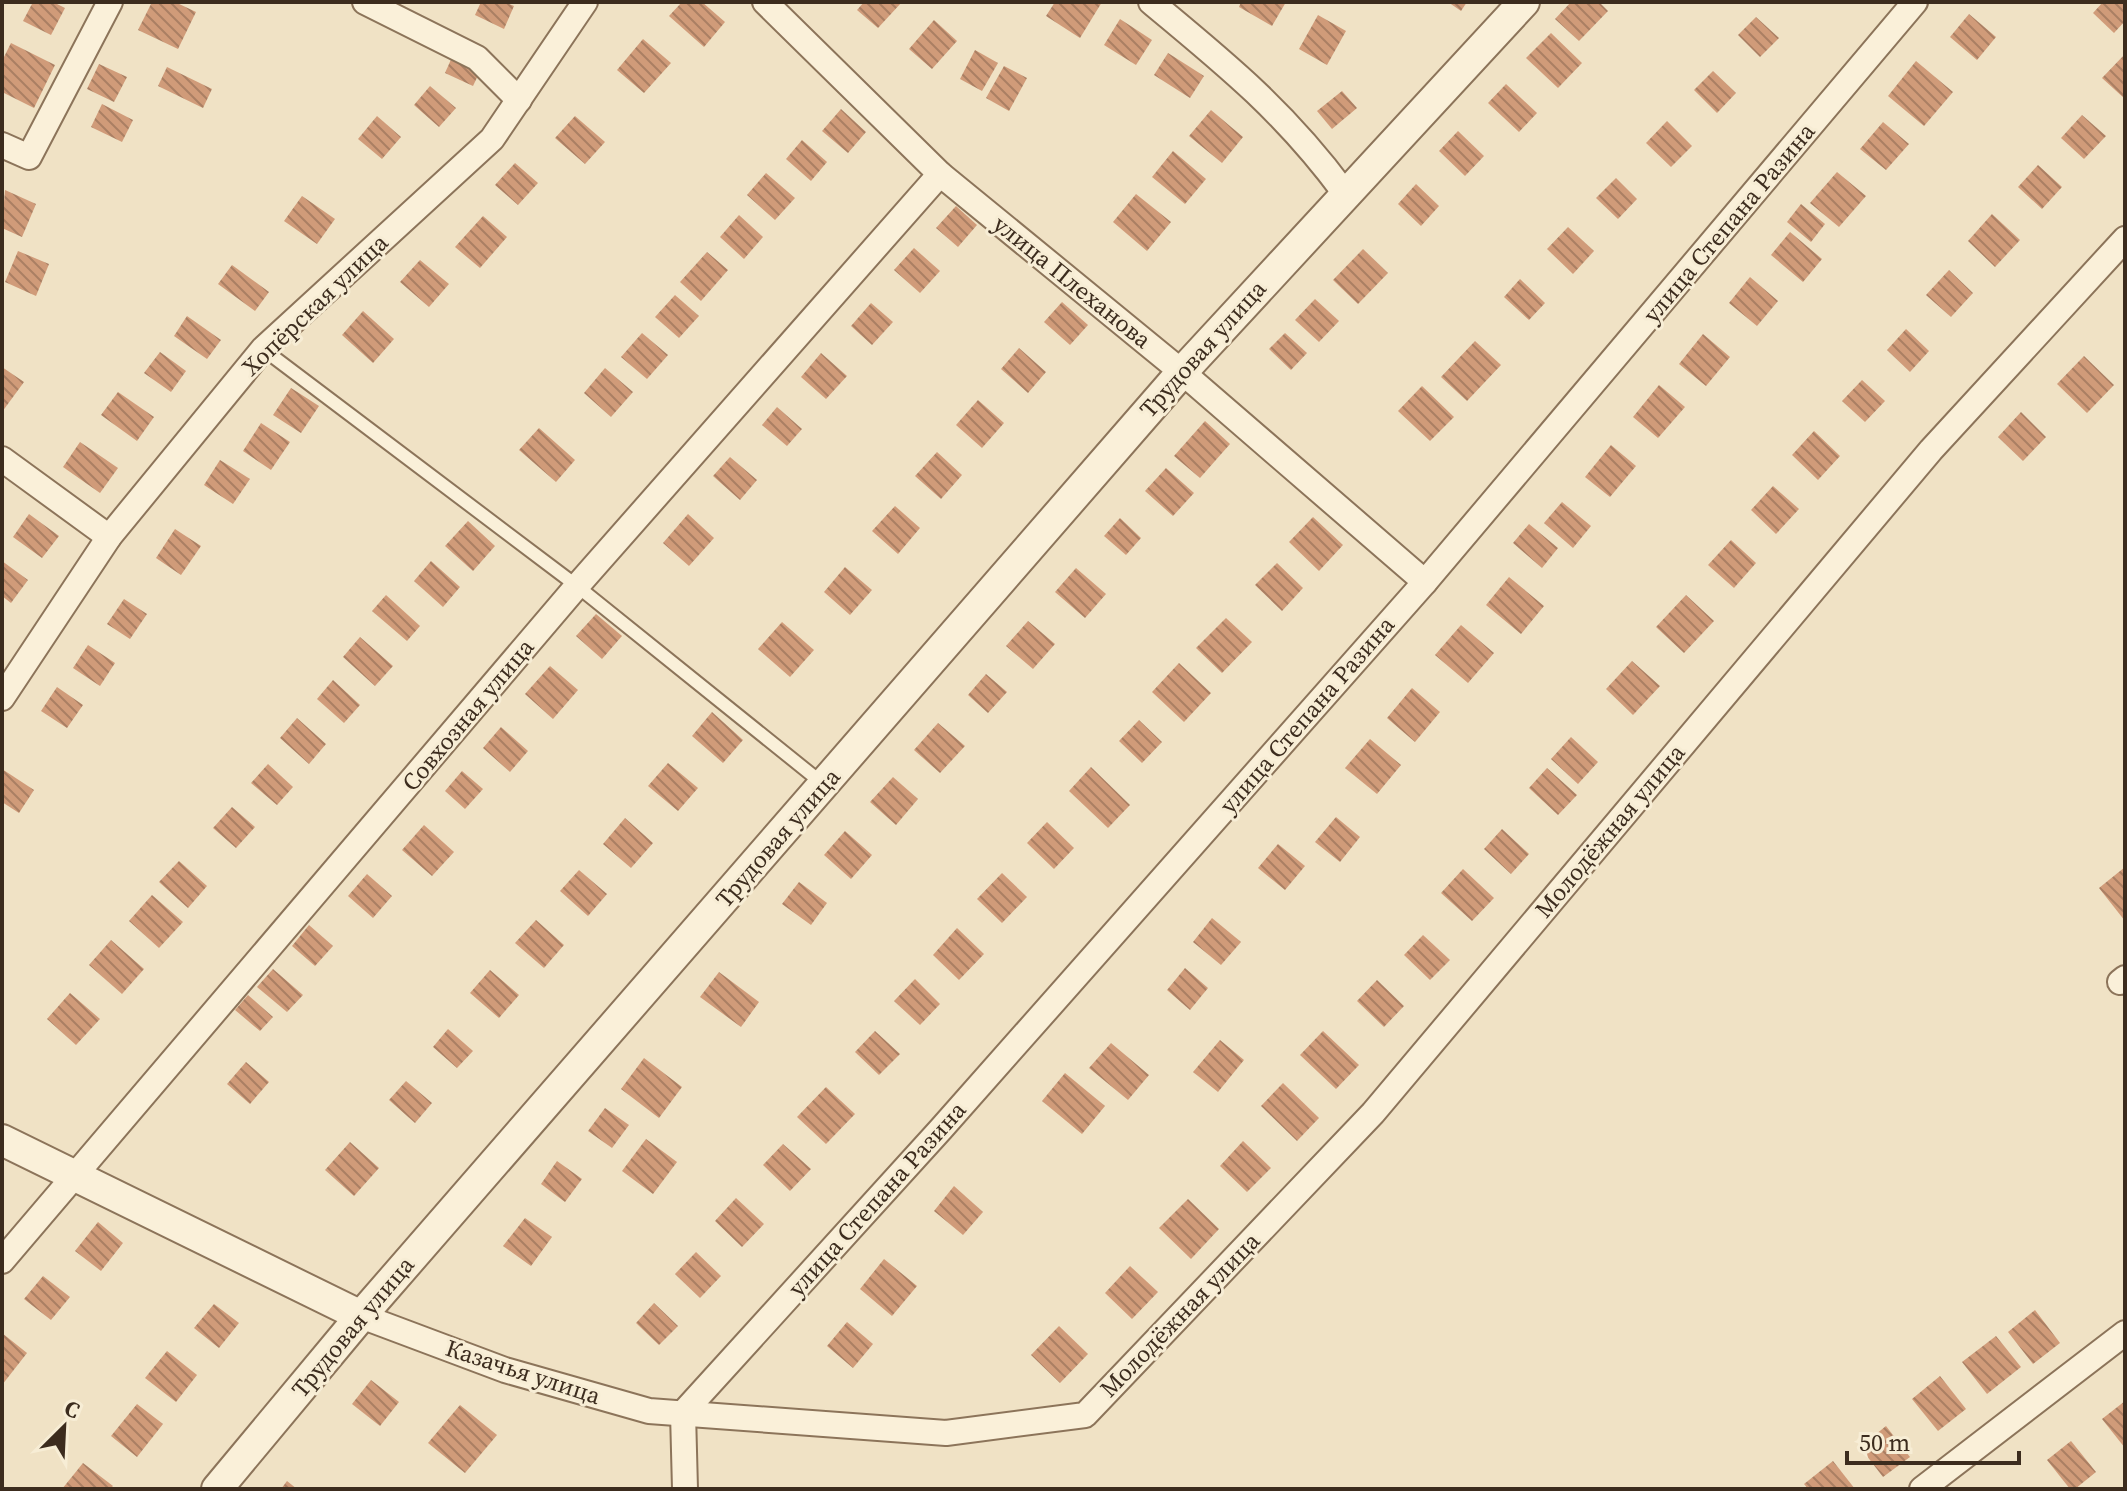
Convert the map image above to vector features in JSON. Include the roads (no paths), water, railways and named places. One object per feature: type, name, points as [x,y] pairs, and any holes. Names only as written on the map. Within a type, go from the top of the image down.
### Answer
[{"type":"street","points":[[2,145],[29,157],[110,2]]},
{"type":"street","points":[[365,2],[477,58],[519,100]]},
{"type":"street","name":"Хопёрская улица","points":[[2,698],[109,537],[263,349],[492,139],[585,2]]},
{"type":"street","name":"улица Плеханова","points":[[765,2],[940,174],[1182,372],[1425,582]]},
{"type":"street","points":[[1151,2],[1254,87],[1307,142],[1344,192]]},
{"type":"street","name":"Трудовая улица","points":[[217,1489],[361,1316],[1182,372],[1344,192],[1524,2]]},
{"type":"street","name":"улица Степана Разина","points":[[683,1413],[951,1117],[1425,582],[1915,2]]},
{"type":"street","name":"Совхозная улица","points":[[2,1261],[577,586],[940,174]]},
{"type":"street","name":"Молодёжная улица","points":[[1085,1415],[1373,1113],[1931,450],[2125,239]]},
{"type":"street","points":[[2,459],[109,537]]},
{"type":"street","name":"Казачья улица","points":[[2,1140],[361,1316],[505,1370],[649,1411],[946,1433],[1085,1415]]},
{"type":"street","points":[[1922,1489],[2125,1333]]},
{"type":"street","points":[[683,1413],[685,1489]]},
{"type":"lane","points":[[263,349],[577,586],[824,785]]}]
